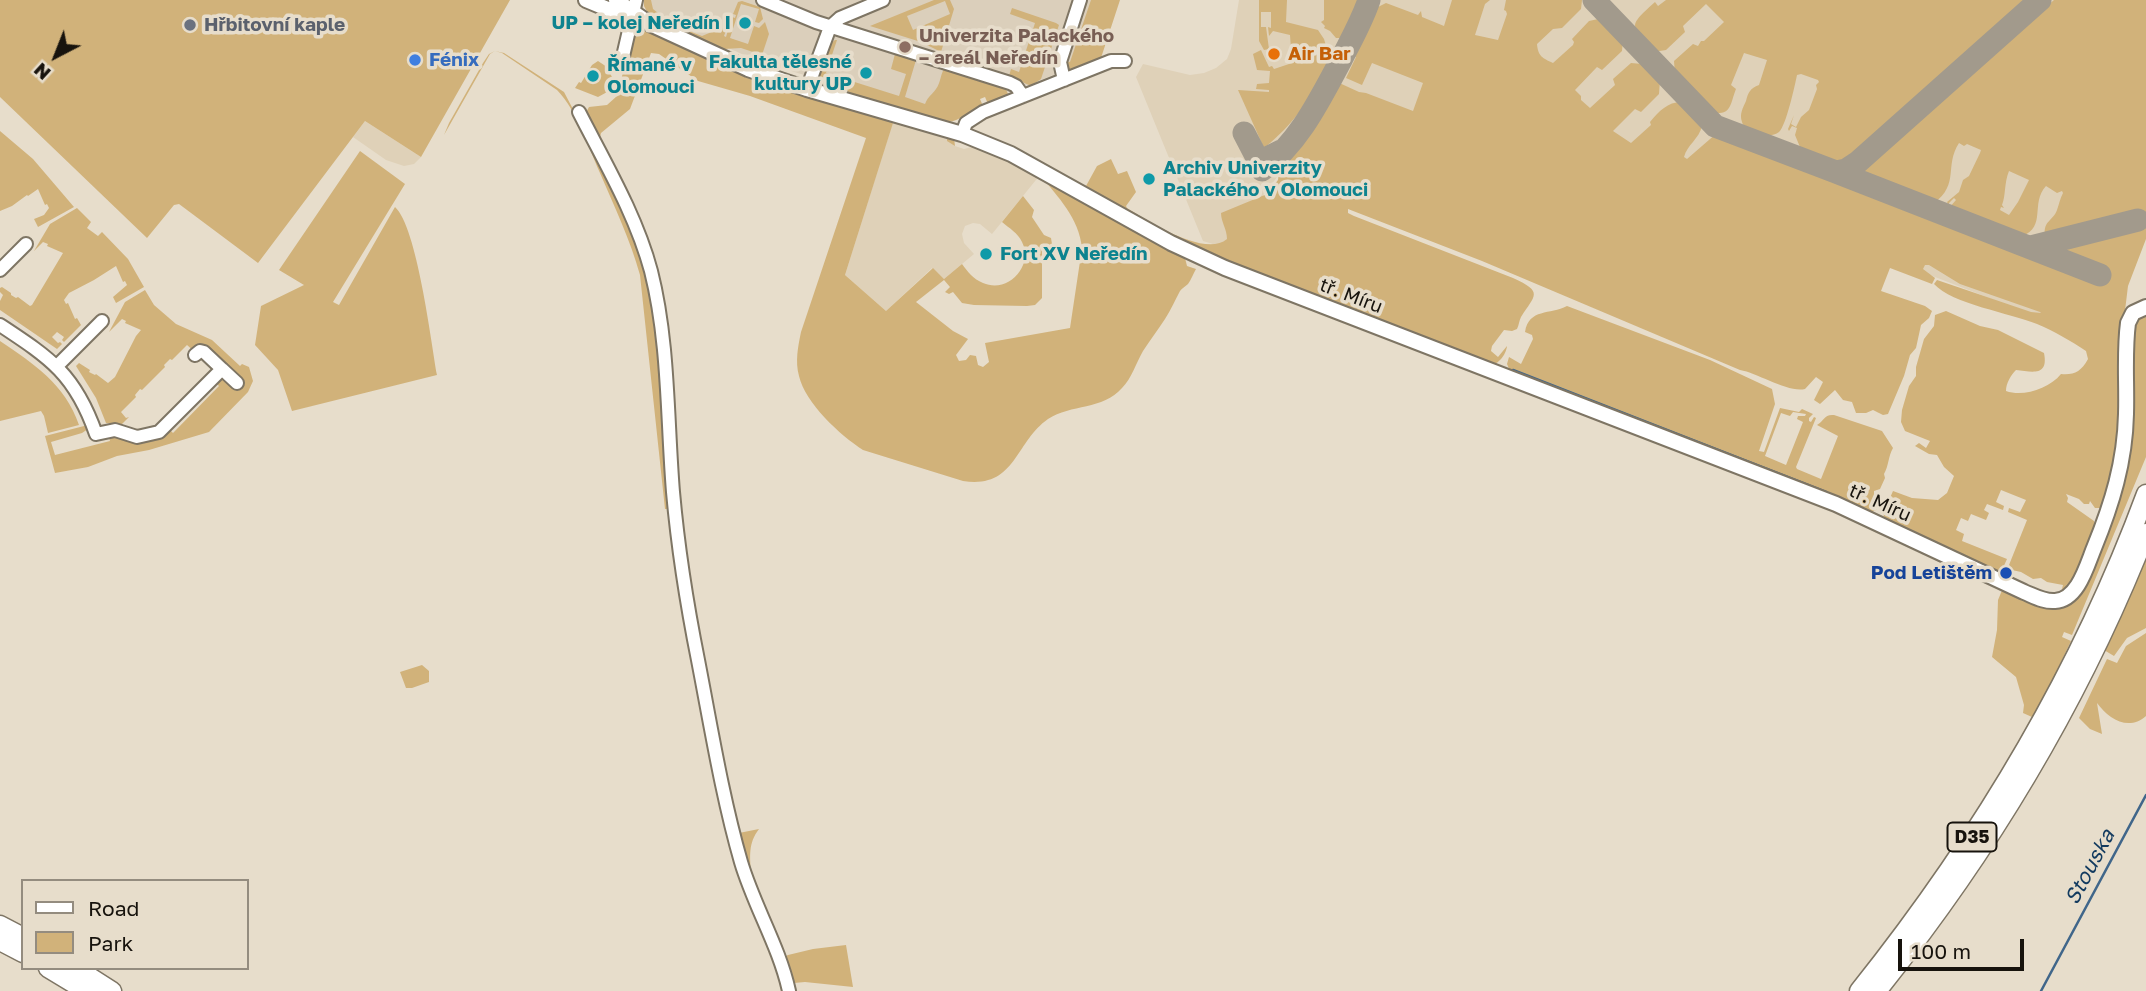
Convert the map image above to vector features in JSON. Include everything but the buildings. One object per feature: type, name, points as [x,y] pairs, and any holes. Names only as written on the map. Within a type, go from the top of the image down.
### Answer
[{"type":"highway","name":"D35","points":[[1859,991],[1930,898],[2010,777],[2068,671],[2119,562],[2146,494]]},
{"type":"highway","name":"D35","points":[[1877,991],[1983,847],[2022,784],[2080,679],[2146,533]]},
{"type":"highway","points":[[0,925],[21,936]]},
{"type":"highway","points":[[0,941],[21,952]]},
{"type":"highway","points":[[51,970],[86,991]]},
{"type":"highway","points":[[79,970],[112,991]]},
{"type":"main road","name":"tř. Míru","points":[[586,0],[610,10],[634,6]]},
{"type":"main road","name":"tř. Míru","points":[[616,0],[634,6],[650,24],[748,69],[962,134],[1018,157],[1139,225],[1225,268],[1836,504],[2035,597],[2055,601],[2064,599],[2074,590],[2103,526],[2115,491],[2124,444],[2128,323],[2134,311],[2146,307]]},
{"type":"street","points":[[763,0],[777,3],[830,27],[1010,83],[1016,86],[1023,96]]},
{"type":"street","points":[[807,89],[830,27],[841,18],[883,0]]},
{"type":"street","points":[[1064,79],[1060,62],[1080,0]]},
{"type":"street","points":[[621,65],[634,6]]},
{"type":"street","points":[[962,134],[966,123],[973,117],[1111,61],[1125,61]]},
{"type":"street","points":[[579,112],[633,221],[654,284],[664,362],[673,496],[698,658],[741,861],[789,991]]},
{"type":"street","points":[[0,270],[26,244]]},
{"type":"street","points":[[57,366],[102,321]]},
{"type":"street","points":[[0,325],[57,366],[79,394],[96,434],[115,430],[135,437],[162,430],[222,369]]},
{"type":"street","points":[[195,355],[200,351],[204,352],[237,383]]},
{"type":"shaded area","name":"Univerzita Palackého – areál Neředín","points":[[648,0],[1100,0],[1078,66],[1000,95],[990,94],[932,115],[753,59],[645,11]]},
{"type":"shaded area","points":[[1239,0],[2146,0],[2146,219],[2105,343],[1863,249],[1329,110],[1223,247],[1203,241],[1136,77],[1143,64],[1190,75],[1216,68],[1227,59],[1231,49]]},
{"type":"shaded area","points":[[365,121],[421,157],[414,164],[404,166],[386,160],[353,137]]},
{"type":"shaded area","points":[[893,122],[948,138],[955,146],[964,149],[976,146],[1040,175],[992,234],[980,224],[965,226],[962,234],[964,243],[974,254],[944,279],[932,268],[886,311],[845,275]]},
{"type":"green space","points":[[0,0],[510,0],[421,157],[365,121],[258,263],[179,204],[174,205],[147,238],[0,97]]},
{"type":"green space","points":[[644,0],[651,0],[658,19],[702,36],[714,31],[721,33],[727,16],[731,17],[724,36],[726,37],[732,17],[735,18],[736,15],[733,14],[738,2],[760,7],[763,19],[759,23],[755,22],[759,9],[741,4],[730,38],[748,44],[754,26],[759,28],[765,22],[769,34],[762,55],[741,48],[724,49],[650,17]]},
{"type":"green space","points":[[934,0],[950,0],[954,9],[941,52],[921,42],[870,26]],"holes":[[[945,1],[950,14],[913,30],[907,16]]]},
{"type":"green space","points":[[1091,0],[1120,0],[1100,61],[1068,72],[1065,61],[1070,62]]},
{"type":"green space","points":[[1259,0],[1287,0],[1286,22],[1318,30],[1324,39],[1330,59],[1303,108],[1264,148],[1238,90],[1269,92],[1256,89],[1257,84],[1269,83],[1270,71],[1257,70],[1253,54],[1261,50],[1269,67],[1274,69],[1292,63],[1290,35],[1273,31],[1269,36],[1271,12],[1261,12],[1261,27],[1266,27],[1269,49],[1264,50],[1259,41]]},
{"type":"green space","points":[[1324,0],[1364,0],[1344,38],[1336,38],[1324,28],[1321,22],[1324,20]]},
{"type":"green space","points":[[1452,0],[1490,0],[1485,4],[1475,35],[1498,40],[1507,14],[1504,10],[1506,0],[1582,0],[1581,9],[1562,28],[1553,29],[1537,44],[1538,51],[1543,58],[1553,63],[1573,45],[1572,39],[1589,21],[1603,18],[1623,39],[1622,51],[1602,70],[1597,67],[1575,90],[1590,108],[1615,85],[1613,79],[1631,63],[1642,64],[1645,61],[1660,80],[1659,94],[1641,112],[1635,109],[1613,131],[1631,143],[1651,125],[1650,122],[1660,111],[1668,105],[1681,102],[1702,126],[1684,157],[1687,159],[1717,133],[1747,142],[1894,202],[2002,237],[2038,263],[2060,266],[2095,279],[2102,274],[2100,270],[2048,248],[2124,231],[2136,221],[2135,214],[2108,220],[2109,223],[2105,225],[2100,222],[2045,235],[2045,227],[2055,214],[2063,193],[2057,193],[2046,186],[2041,193],[2034,227],[2021,238],[2015,236],[2010,228],[2003,230],[1960,212],[1955,214],[1955,207],[1948,211],[1956,200],[1954,198],[1949,206],[1947,202],[1959,192],[1981,150],[1959,143],[1952,159],[1947,189],[1934,203],[1898,189],[1895,192],[1886,184],[1874,183],[1865,171],[1865,166],[2042,7],[2044,9],[2054,0],[2146,0],[2146,239],[2128,286],[2123,327],[2118,458],[2107,501],[2101,508],[2095,508],[2090,501],[2089,504],[2084,504],[2066,494],[2067,502],[2094,521],[2096,528],[2084,563],[2068,587],[2061,593],[2063,585],[2041,578],[2033,579],[2012,570],[2009,565],[2027,520],[2008,512],[2009,508],[2020,512],[2026,500],[2001,490],[1996,502],[2004,506],[2003,510],[1987,504],[1984,510],[1989,513],[1986,520],[1971,514],[1968,521],[1961,518],[1956,530],[1964,534],[1962,541],[2007,559],[2002,570],[1997,573],[1886,521],[1883,514],[1893,491],[1912,498],[1938,500],[1947,493],[1954,476],[1944,467],[1937,455],[1929,454],[1915,446],[1919,443],[1926,448],[1930,441],[1905,431],[1901,422],[1909,386],[1916,376],[1924,339],[1934,326],[1935,315],[1946,311],[1980,326],[1998,330],[2044,353],[2045,361],[2041,370],[2016,370],[2009,379],[2006,391],[2020,393],[2043,388],[2061,374],[2077,372],[2088,359],[2086,351],[2050,330],[1967,303],[1934,284],[1937,280],[2031,312],[2040,312],[1960,284],[1929,265],[1925,265],[1923,269],[1935,278],[1932,284],[1890,268],[1881,291],[1932,311],[1921,325],[1916,348],[1910,355],[1888,414],[1883,415],[1873,410],[1856,413],[1852,402],[1843,400],[1835,390],[1820,404],[1814,400],[1823,382],[1816,377],[1805,389],[1782,386],[1482,261],[1348,209],[1348,213],[1354,216],[1513,278],[1533,291],[1533,299],[1521,317],[1517,329],[1504,330],[1492,346],[1491,351],[1498,357],[1507,346],[1505,353],[1498,362],[1488,365],[1204,255],[1205,251],[1161,230],[1086,186],[1097,166],[1111,159],[1118,174],[1127,171],[1136,192],[1127,208],[1177,236],[1205,244],[1217,244],[1227,239],[1221,213],[1267,194],[1278,180],[1290,153],[1322,107],[1335,81],[1413,111],[1423,83],[1372,63],[1362,85],[1346,78],[1356,57],[1351,55],[1348,65],[1342,70],[1370,11],[1386,3],[1418,15],[1421,11],[1422,17],[1444,26]],"holes":[[[2009,171],[2029,180],[2009,215],[2000,210],[2001,207],[2004,208],[2002,205]]]},
{"type":"green space","points":[[1666,0],[2025,0],[2025,7],[1855,156],[1834,162],[1802,152],[1795,135],[1797,128],[1792,126],[1789,131],[1788,129],[1794,115],[1791,124],[1796,127],[1801,117],[1809,110],[1818,80],[1797,75],[1782,128],[1770,135],[1758,134],[1748,129],[1741,116],[1749,93],[1759,85],[1767,60],[1744,53],[1731,85],[1736,89],[1731,104],[1724,112],[1713,113],[1697,102],[1675,74],[1674,61],[1693,44],[1698,46],[1724,22],[1706,4],[1683,26],[1685,32],[1666,50],[1653,52],[1637,31],[1636,22],[1655,2],[1658,6]]},
{"type":"green space","points":[[1012,8],[1059,25],[1041,79],[1031,86],[1009,76],[1011,69],[1019,72],[1035,23],[1010,14]]},
{"type":"green space","points":[[643,27],[748,73],[803,93],[954,138],[955,146],[947,141],[947,138],[893,123],[845,275],[886,311],[933,268],[944,279],[962,264],[976,279],[992,285],[1001,285],[1016,276],[1022,268],[1025,251],[1018,236],[1002,222],[1023,196],[1034,210],[1032,217],[1044,235],[1051,238],[1052,244],[1042,251],[1042,298],[1035,305],[962,303],[953,292],[945,292],[950,287],[944,280],[916,302],[953,331],[968,339],[956,355],[959,361],[966,360],[970,355],[976,356],[978,365],[983,367],[989,362],[985,343],[1070,328],[1082,248],[1080,237],[1067,208],[1040,175],[1185,258],[1187,266],[1196,269],[1122,388],[1106,400],[1048,419],[1028,440],[1013,462],[994,478],[980,482],[963,481],[863,450],[834,427],[816,407],[808,397],[799,376],[797,359],[801,332],[866,138],[750,96],[698,81],[659,54],[651,53],[630,109],[601,133],[600,137],[619,180],[584,116],[589,107],[607,105],[617,96],[633,33]]},
{"type":"green space","points":[[835,40],[826,73],[899,96],[906,74],[891,69],[895,54],[916,60],[905,97],[925,104],[938,87],[946,66],[1005,87],[1008,94],[988,104],[985,97],[980,99],[983,106],[948,122],[816,84],[830,44]]},
{"type":"green space","points":[[495,51],[504,53],[564,92],[632,228],[655,307],[672,509],[665,509],[640,275],[627,236],[571,108],[557,90]]},
{"type":"green space","points":[[495,51],[490,54],[444,135],[483,63],[489,54]]},
{"type":"green space","points":[[598,61],[607,67],[612,77],[609,91],[598,97],[575,88],[586,75],[592,78],[594,74],[589,70]]},
{"type":"green space","points":[[0,131],[33,159],[74,207],[38,227],[34,219],[44,215],[49,208],[38,189],[0,211]]},
{"type":"green space","points":[[360,151],[405,184],[333,302],[339,305],[395,207],[403,219],[416,260],[437,375],[292,411],[278,370],[255,345],[261,306],[304,285],[279,270]]},
{"type":"green space","points":[[77,208],[91,222],[87,228],[98,236],[102,232],[128,259],[144,287],[116,303],[113,297],[127,285],[116,266],[69,293],[64,300],[81,325],[64,342],[64,337],[57,332],[52,337],[62,344],[57,349],[0,310],[3,295],[0,288],[32,305],[63,253],[43,242],[34,251],[50,224]]},
{"type":"green space","points":[[145,290],[154,305],[176,324],[212,340],[240,366],[242,364],[249,367],[253,381],[248,392],[209,432],[149,450],[117,456],[88,467],[55,473],[45,436],[88,425],[88,429],[82,433],[51,442],[55,455],[110,441],[108,434],[169,429],[173,433],[219,386],[215,382],[223,377],[187,345],[140,389],[121,412],[126,418],[129,417],[122,424],[106,423],[96,398],[76,366],[79,363],[108,383],[115,377],[141,330],[122,319],[109,332],[125,302]]},
{"type":"green space","points":[[1567,306],[1710,360],[1772,389],[1775,404],[1759,451],[1764,452],[1780,408],[1799,412],[1802,409],[1813,414],[1809,421],[1816,418],[1796,467],[1821,479],[1838,436],[1817,425],[1826,417],[1834,415],[1882,431],[1893,448],[1885,478],[1880,489],[1874,491],[1874,499],[1878,500],[1882,495],[1883,497],[1876,510],[1870,513],[1510,371],[1507,364],[1509,357],[1521,364],[1533,339],[1532,335],[1525,332],[1531,319],[1541,313]],"holes":[[[1793,412],[1806,414],[1798,416],[1797,419],[1803,422],[1786,465],[1765,456],[1781,413],[1790,416]]]},
{"type":"green space","points":[[2146,315],[2146,457],[2072,635],[2064,632],[2062,637],[2071,641],[2032,717],[2023,713],[2024,705],[2016,677],[1992,657],[1997,630],[1998,600],[2003,588],[2043,607],[2053,608],[2072,602],[2081,593],[2110,525],[2124,482],[2132,426],[2132,331],[2136,321]]},
{"type":"green space","points":[[0,341],[57,386],[79,425],[48,433],[41,411],[0,421]]},
{"type":"green space","points":[[669,386],[683,541],[697,630],[739,833],[759,829],[751,845],[749,874],[729,800],[687,579],[676,490]]},
{"type":"green space","points":[[2146,554],[2146,628],[2127,638],[2114,656],[2104,650]]},
{"type":"green space","points":[[2146,633],[2146,716],[2139,721],[2125,723],[2107,714],[2097,703],[2102,734],[2090,729],[2079,718],[2107,659],[2117,663],[2126,646]]},
{"type":"green space","points":[[422,665],[429,671],[429,682],[406,688],[400,672]]},
{"type":"green space","points":[[846,945],[853,987],[791,981],[784,957],[813,949]]},
{"type":"waterway","points":[[1270,278],[1280,282]]},
{"type":"waterway","points":[[1292,287],[1488,362]]},
{"type":"waterway","points":[[1513,370],[1826,492]]},
{"type":"waterway","name":"Stouska","points":[[2041,991],[2146,795]]},
{"type":"taxiway","points":[[1262,170],[1287,147],[1308,119],[1360,23],[1369,0]]},
{"type":"taxiway","points":[[1594,0],[1715,126],[1836,172],[1846,170],[1858,162],[2040,0]]},
{"type":"taxiway","points":[[1244,133],[1257,158],[1265,159],[1281,151]]},
{"type":"taxiway","points":[[1836,172],[2100,275]]},
{"type":"taxiway","points":[[2031,247],[2138,220]]},
{"type":"place","name":"UP – kolej Neředín I","points":[[745,23]]},
{"type":"place","name":"Hřbitovní kaple","points":[[190,25]]},
{"type":"place","name":"Univerzita Palackého – areál Neředín","points":[[905,47]]},
{"type":"place","name":"Air Bar","points":[[1274,54]]},
{"type":"place","name":"Fénix","points":[[415,60]]},
{"type":"place","name":"Fakulta tělesné kultury UP","points":[[866,73]]},
{"type":"place","name":"Římané v Olomouci","points":[[593,76]]},
{"type":"place","name":"Archiv Univerzity Palackého v Olomouci","points":[[1149,179]]},
{"type":"place","name":"Fort XV Neředín","points":[[986,254]]},
{"type":"place","name":"Pod Letištěm","points":[[2006,573]]}]
